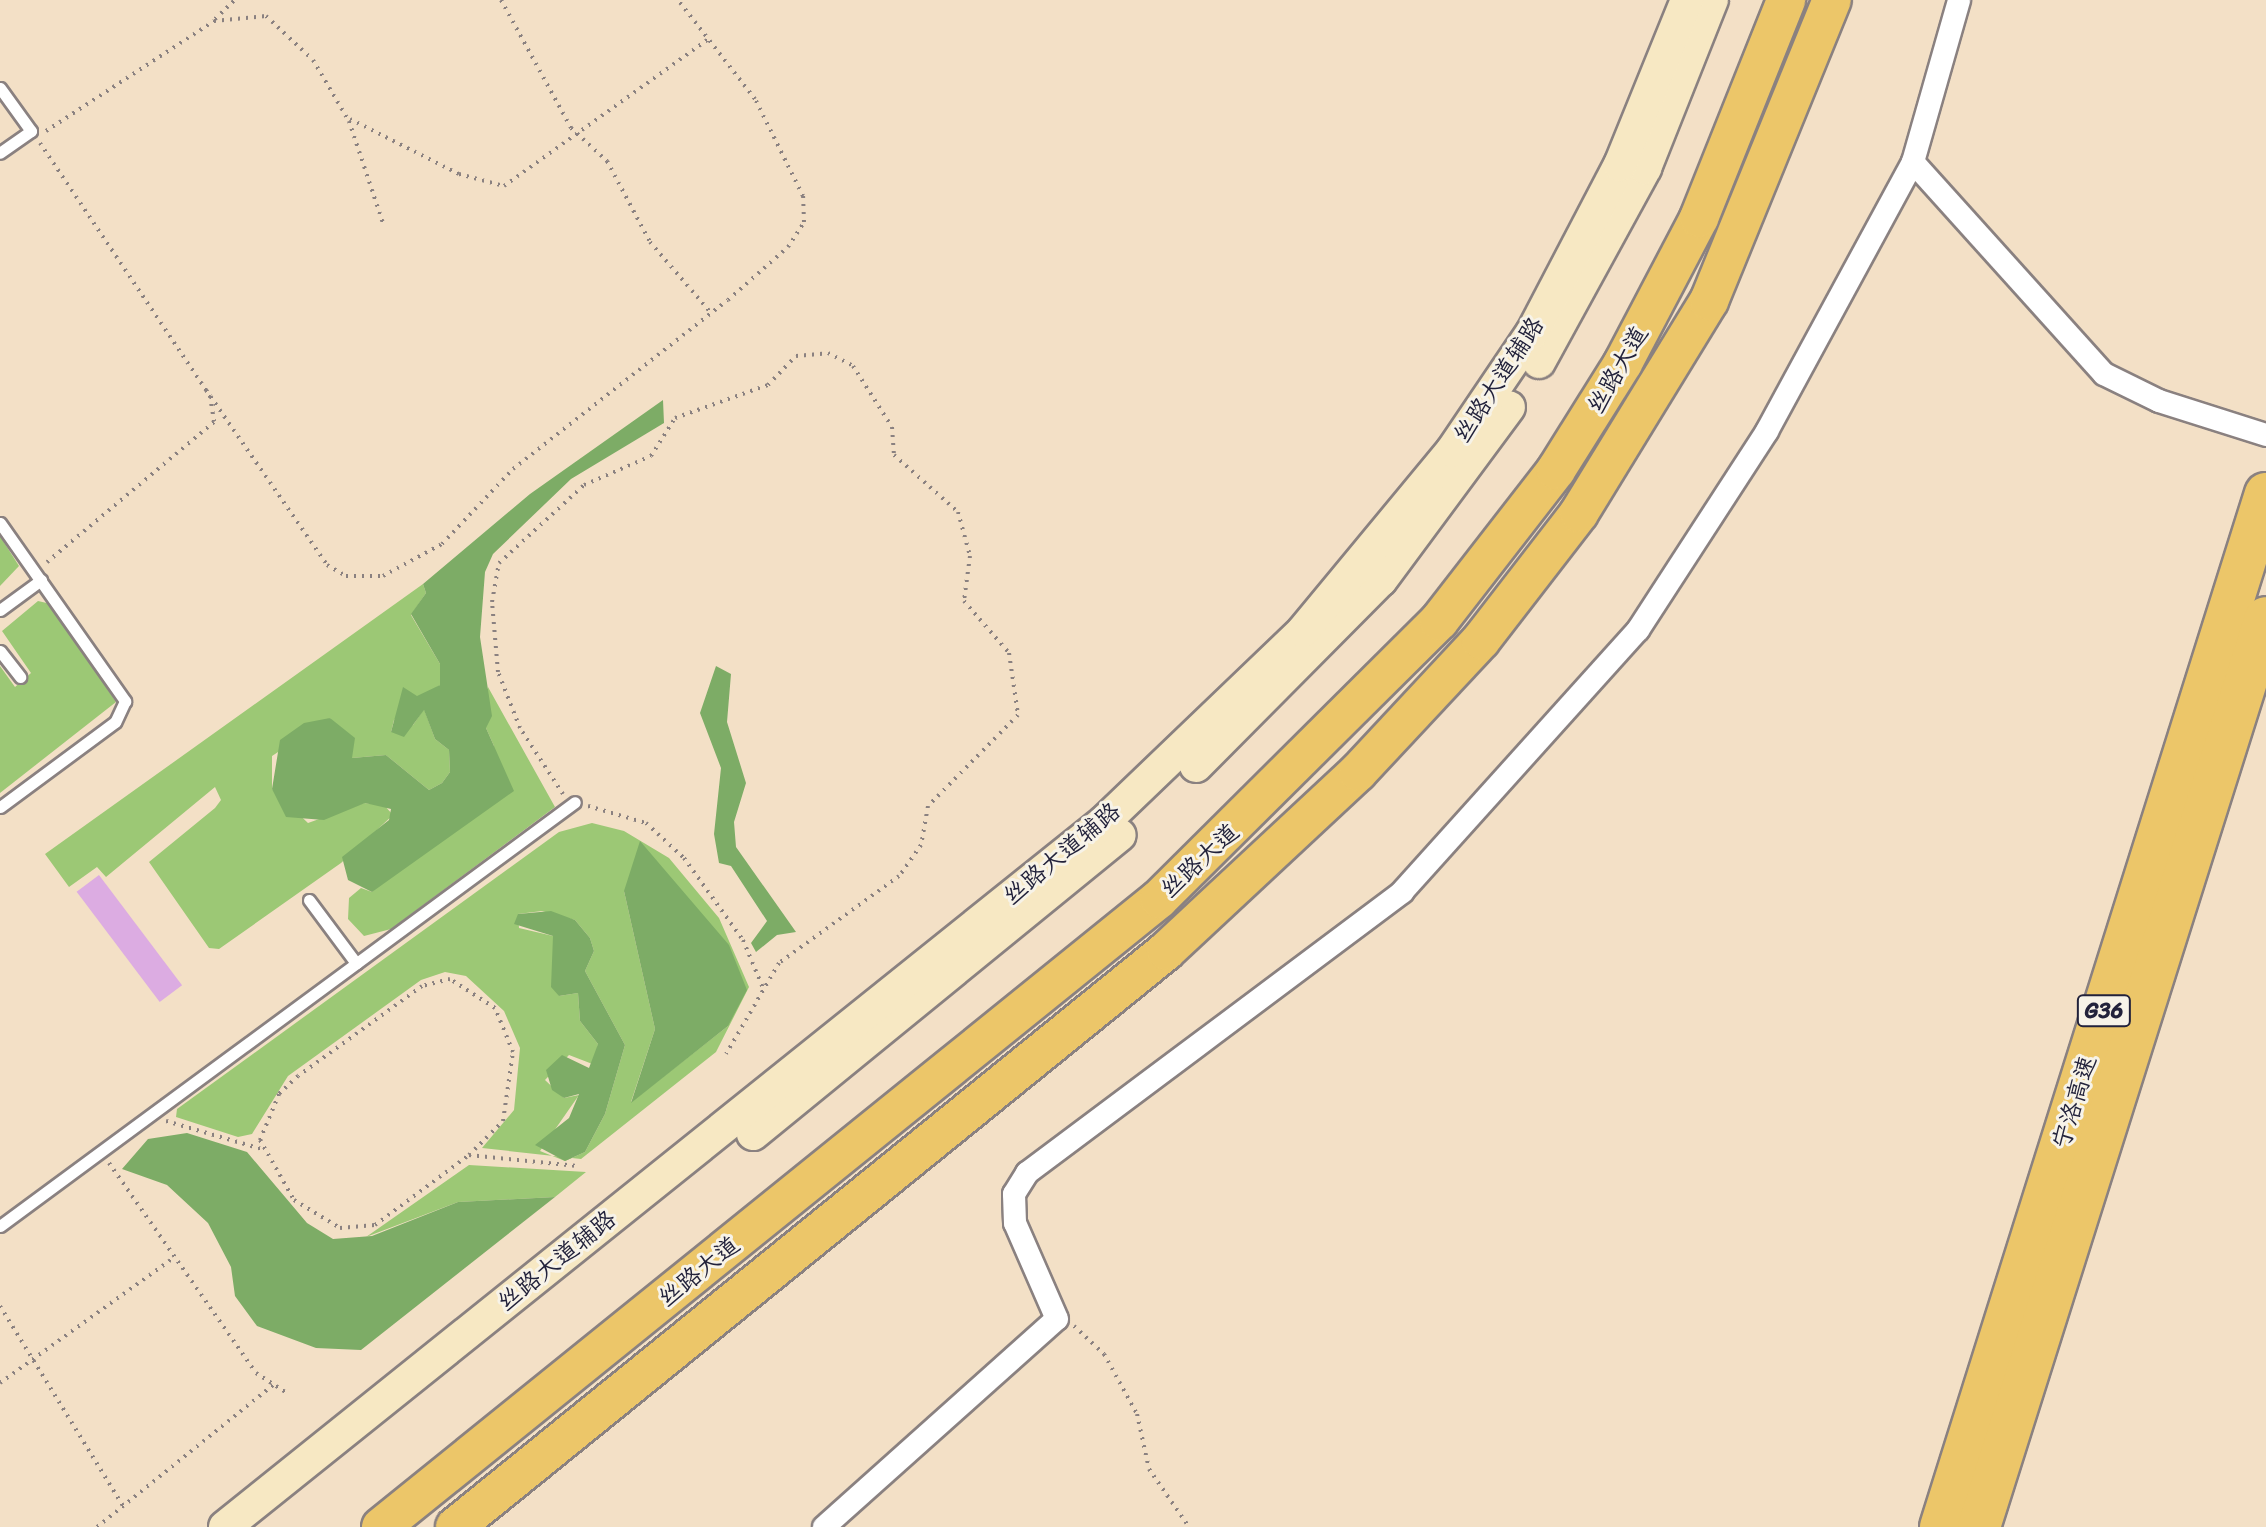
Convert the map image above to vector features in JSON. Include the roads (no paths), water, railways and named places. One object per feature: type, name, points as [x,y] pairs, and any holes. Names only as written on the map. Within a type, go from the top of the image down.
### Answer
[{"type":"highway","name":"丝路大道","points":[[381,1527],[1159,899],[1439,621],[1556,470],[1669,281],[1738,131],[1786,0]]},
{"type":"highway","name":"丝路大道","points":[[455,1527],[1166,951],[1358,772],[1481,640],[1579,513],[1709,301],[1832,0]]},
{"type":"highway","name":"宁洛高速","points":[[1941,1527],[2266,494]]},
{"type":"highway","name":"宁洛高速","points":[[1979,1527],[2266,618]]},
{"type":"main road","name":"丝路大道辅路","points":[[225,1527],[1095,829],[1303,631],[1452,451],[1532,333],[1620,165],[1687,0]]},
{"type":"main road","name":"丝路大道辅路","points":[[259,1527],[1093,860],[1322,644],[1431,518],[1550,345],[1645,168],[1712,0]]},
{"type":"street","points":[[824,1527],[1057,1319],[1015,1223],[1016,1186],[1402,892],[1585,695],[1701,540],[1913,162],[1959,0]]},
{"type":"street","points":[[1913,162],[2104,374],[2266,435]]},
{"type":"lane","points":[[0,88],[31,131],[0,153]]},
{"type":"lane","points":[[0,523],[120,688],[125,710],[0,807]]},
{"type":"lane","points":[[0,610],[38,576]]},
{"type":"lane","points":[[0,651],[20,677]]},
{"type":"lane","points":[[0,1226],[575,802]]},
{"type":"lane","points":[[309,900],[356,963]]}]
